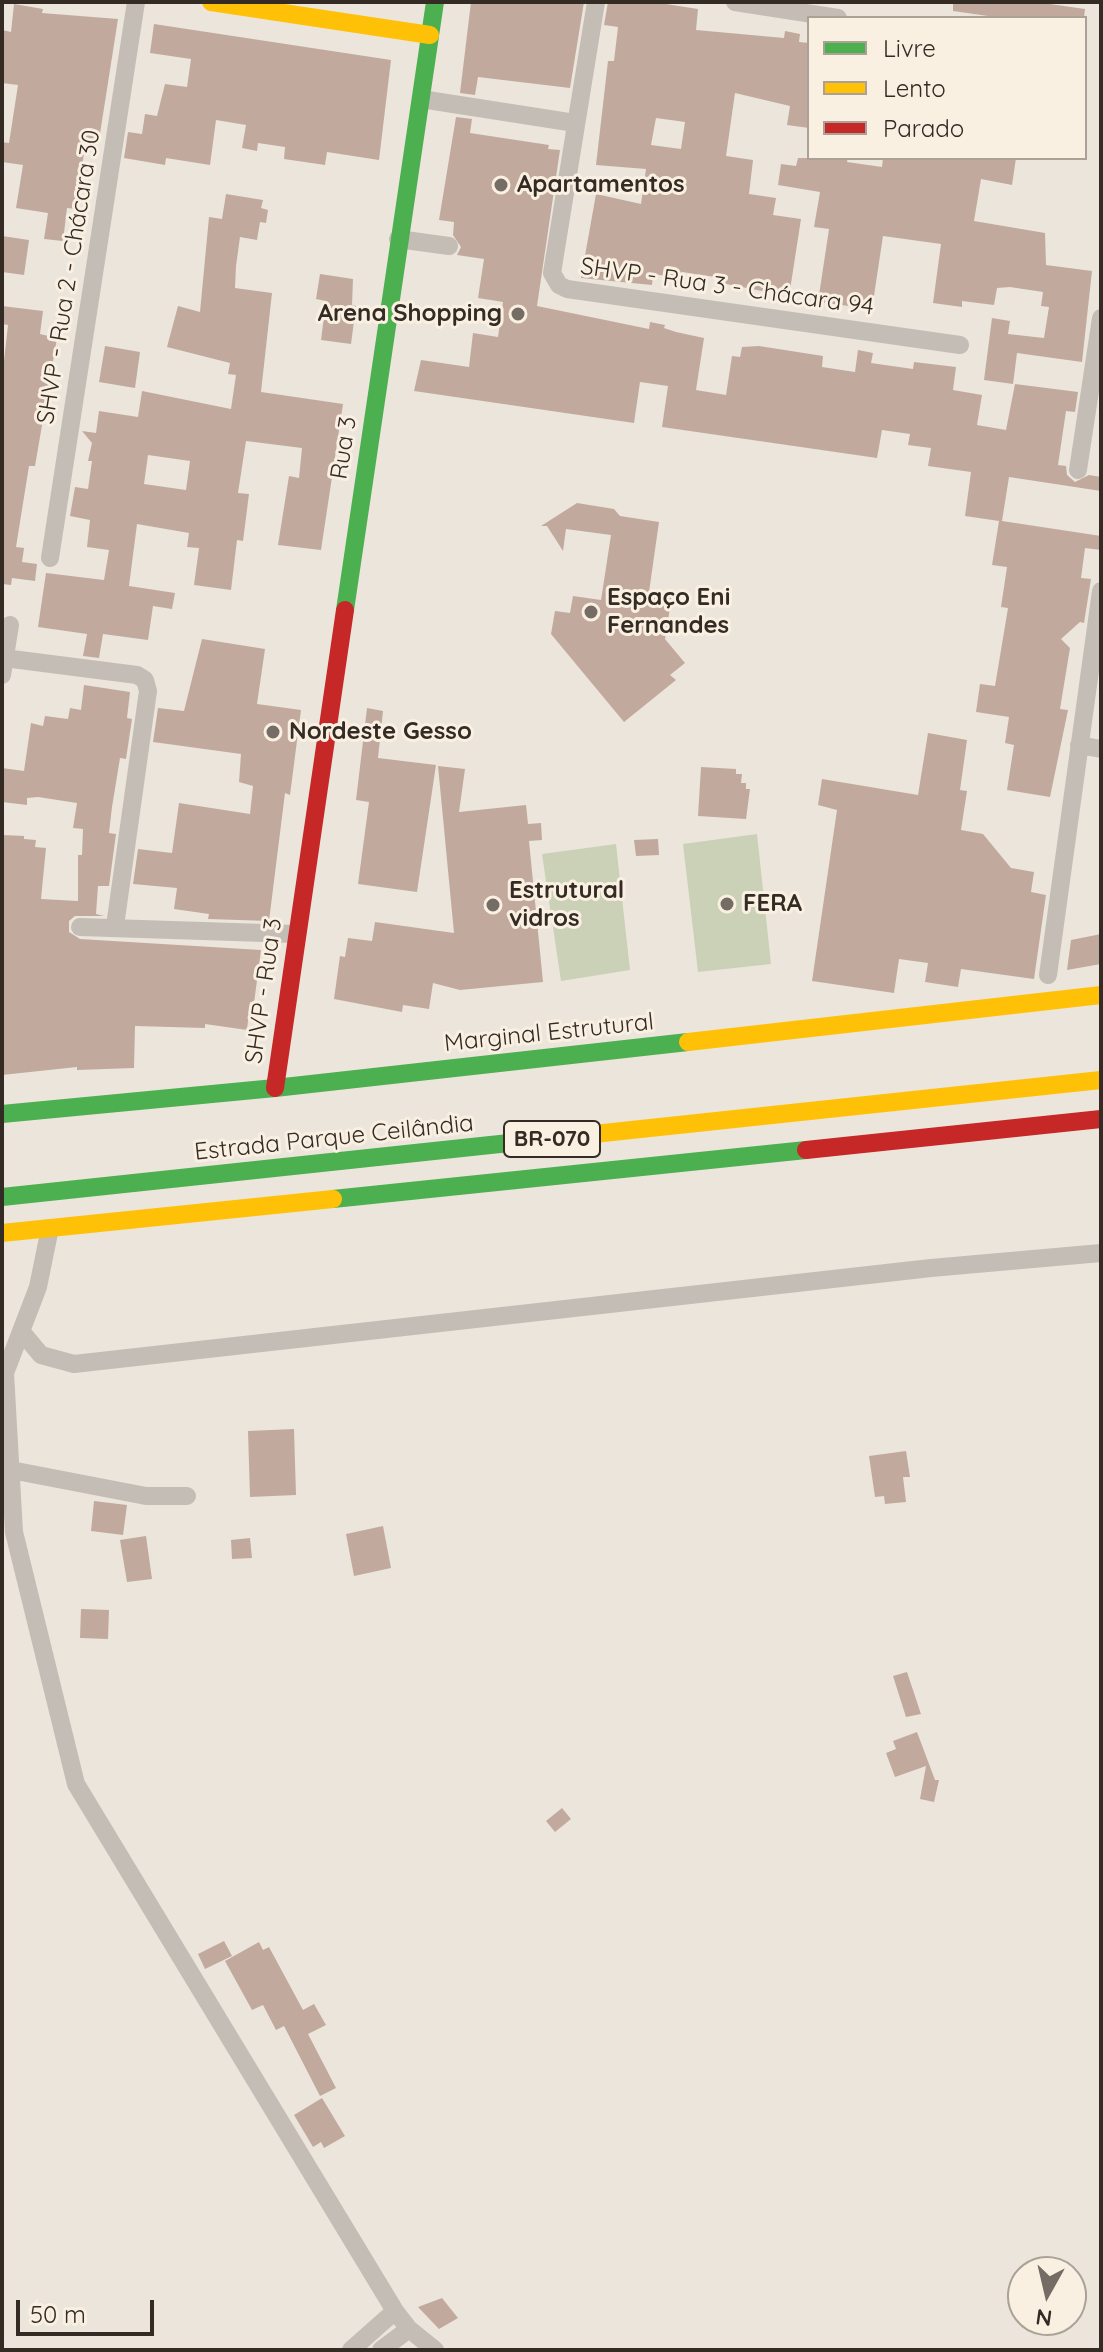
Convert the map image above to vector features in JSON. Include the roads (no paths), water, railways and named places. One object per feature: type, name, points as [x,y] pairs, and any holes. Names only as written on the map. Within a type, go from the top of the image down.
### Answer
[{"type":"main road","points":[[211,2],[430,35]]},
{"type":"main road","name":"Rua 3","points":[[300,901],[435,2]]},
{"type":"main road","name":"SHVP - Rua 3","points":[[275,1088],[300,901]]},
{"type":"main road","name":"Marginal Estrutural","points":[[2,1114],[275,1088],[1101,995]]},
{"type":"main road","name":"Estrada Parque Ceilândia","points":[[2,1197],[1101,1080]]},
{"type":"main road","name":"BR-070","points":[[2,1233],[1101,1119]]},
{"type":"street","name":"SHVP - Rua 2 - Chácara 30","points":[[50,558],[136,2]]},
{"type":"street","name":"SHVP - Rua 3 - Chácara 94","points":[[596,2],[552,273],[559,285],[567,289],[960,345]]},
{"type":"street","points":[[735,2],[825,16]]},
{"type":"street","points":[[421,99],[575,123]]},
{"type":"street","points":[[398,239],[449,246]]},
{"type":"street","points":[[1078,470],[1098,356],[1101,318]]},
{"type":"street","points":[[1048,975],[1101,591]]},
{"type":"street","points":[[10,625],[3,666],[137,675],[145,680],[148,691],[115,926]]},
{"type":"street","points":[[1079,745],[1101,749]]},
{"type":"street","points":[[80,927],[295,934]]},
{"type":"street","points":[[50,1228],[38,1287],[5,1373],[14,1532],[76,1784],[395,2311],[409,2329],[435,2350]]},
{"type":"street","points":[[21,1331],[41,1355],[74,1364],[916,1270],[1101,1253]]},
{"type":"street","points":[[11,1470],[146,1496],[187,1496]]},
{"type":"street","points":[[351,2350],[395,2311]]},
{"type":"street","points":[[381,2350],[409,2329]]},
{"type":"place","name":"Apartamentos","points":[[501,185]]},
{"type":"place","name":"Arena Shopping","points":[[518,314]]},
{"type":"place","name":"Espaço Eni Fernandes","points":[[591,612]]},
{"type":"place","name":"Nordeste Gesso","points":[[273,732]]},
{"type":"place","name":"FERA","points":[[727,904]]},
{"type":"place","name":"Estrutural vidros","points":[[493,905]]}]
